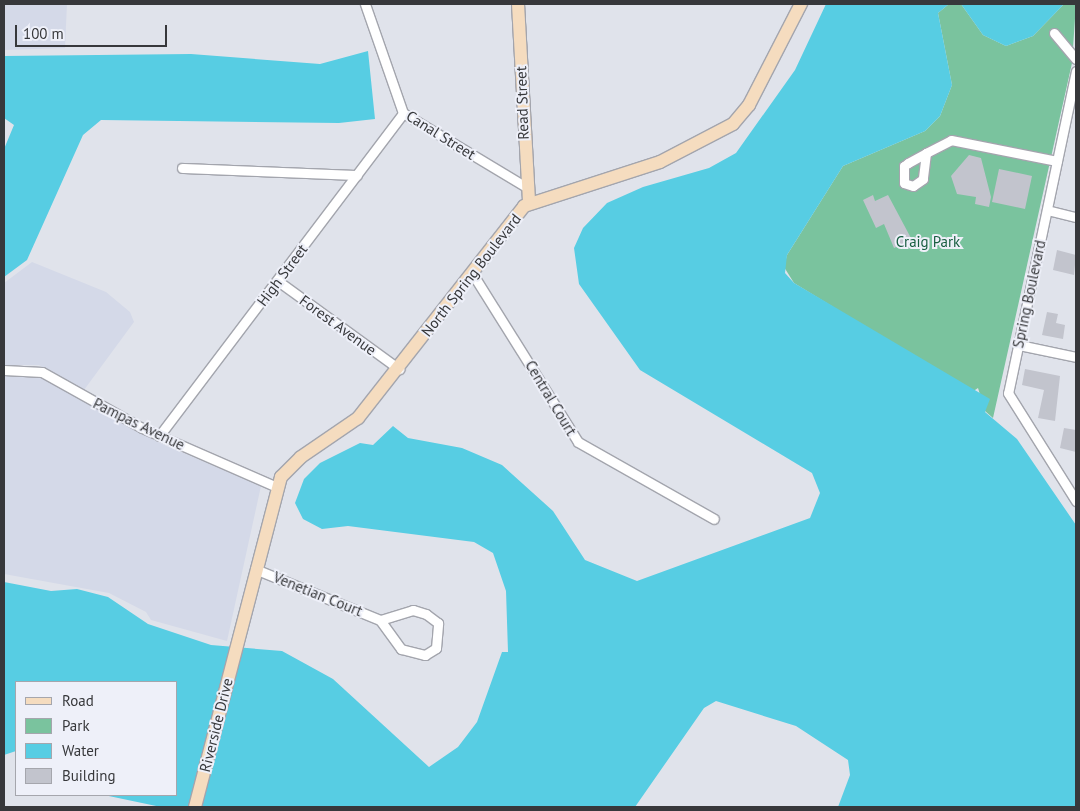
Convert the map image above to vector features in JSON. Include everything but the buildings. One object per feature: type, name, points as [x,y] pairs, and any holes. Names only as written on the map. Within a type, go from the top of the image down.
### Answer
[{"type":"street","name":"Canal Street","points":[[365,4],[403,112],[526,187]]},
{"type":"street","name":"Read Street","points":[[518,4],[526,187],[529,202]]},
{"type":"street","name":"North Spring Boulevard","points":[[236,642],[275,486],[293,463],[358,418],[399,369],[529,202],[660,162],[724,131],[749,105],[802,4]]},
{"type":"street","points":[[1054,33],[1076,58]]},
{"type":"street","name":"Spring Boulevard","points":[[1076,70],[1018,345],[1010,402],[1076,499]]},
{"type":"street","name":"High Street","points":[[159,436],[278,281],[403,112]]},
{"type":"street","points":[[926,153],[951,140],[1057,161]]},
{"type":"street","points":[[182,168],[357,175]]},
{"type":"street","points":[[1047,210],[1076,217]]},
{"type":"street","name":"Central Court","points":[[472,273],[578,442],[714,519]]},
{"type":"street","name":"Forest Avenue","points":[[278,281],[399,369]]},
{"type":"street","points":[[1018,345],[1076,357]]},
{"type":"street","name":"Pampas Avenue","points":[[4,370],[42,372],[159,436],[275,486]]},
{"type":"street","name":"Venetian Court","points":[[255,569],[380,620],[401,649],[425,655],[436,648],[438,623],[426,614],[413,610],[380,620]]},
{"type":"street","name":"Riverside Drive","points":[[195,807],[236,642]]},
{"type":"shaded area","points":[[4,4],[67,4],[65,48],[4,50]]},
{"type":"shaded area","points":[[32,262],[106,292],[130,312],[134,322],[84,390],[39,365],[4,365],[4,283]]},
{"type":"shaded area","points":[[4,375],[40,377],[160,443],[261,486],[227,641],[151,620],[146,612],[109,593],[4,574]]},
{"type":"green space","name":"Craig Park","points":[[949,4],[961,4],[983,35],[1006,46],[1033,36],[1064,4],[1076,4],[1072,63],[993,418],[985,411],[978,388],[972,392],[794,283],[784,267],[787,255],[843,166],[925,131],[940,116],[952,85],[938,13]]},
{"type":"water","points":[[826,4],[949,4],[938,13],[952,85],[940,116],[925,131],[843,166],[787,255],[785,273],[794,283],[990,399],[985,412],[1017,439],[1076,525],[1076,807],[838,807],[850,775],[848,760],[796,726],[716,701],[704,708],[635,807],[161,807],[109,796],[178,796],[178,681],[15,681],[15,751],[4,755],[4,582],[51,591],[77,589],[108,597],[148,624],[211,645],[282,651],[333,679],[429,767],[458,747],[477,722],[502,652],[508,652],[506,591],[493,553],[474,542],[348,526],[322,529],[303,519],[295,503],[304,479],[320,463],[360,443],[373,445],[393,426],[408,438],[462,448],[502,465],[553,511],[585,560],[637,581],[810,518],[820,493],[812,473],[640,370],[579,284],[574,248],[583,228],[607,203],[643,187],[709,168],[736,153],[795,70]]},
{"type":"water","points":[[961,4],[1064,4],[1033,36],[1006,46],[983,35]]},
{"type":"water","points":[[368,51],[375,119],[339,123],[101,120],[83,135],[27,260],[4,277],[4,149],[14,125],[4,118],[4,56],[191,54],[320,64]]}]
